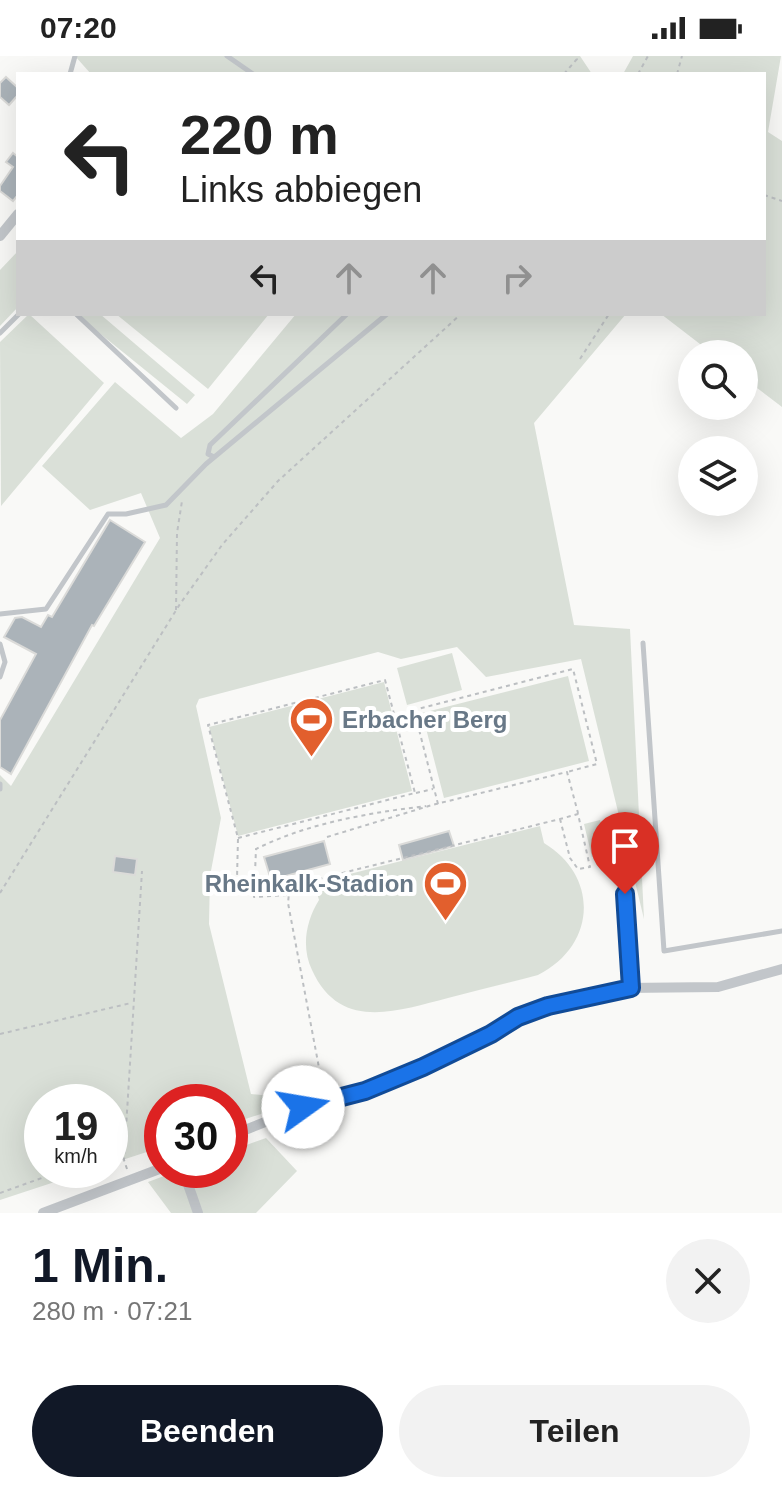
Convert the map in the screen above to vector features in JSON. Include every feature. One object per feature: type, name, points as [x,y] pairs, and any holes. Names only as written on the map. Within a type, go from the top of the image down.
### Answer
[{"type":"street","points":[[0,236],[16,216]]},
{"type":"street","points":[[248,1129],[303,1107],[365,1091],[423,1067],[480,1040],[518,1017],[548,1006],[631,988],[718,987],[782,969]]},
{"type":"street","points":[[43,1213],[144,1174]]},
{"type":"street","points":[[189,1188],[198,1213]]},
{"type":"lane","points":[[227,56],[250,72]]},
{"type":"lane","points":[[0,333],[17,316]]},
{"type":"lane","points":[[78,316],[176,408]]},
{"type":"lane","points":[[214,457],[208,454],[210,445],[345,316]]},
{"type":"lane","points":[[0,614],[46,609],[108,514],[126,514],[166,505],[214,457],[385,316]]},
{"type":"lane","points":[[643,643],[664,951],[782,931]]},
{"type":"lane","points":[[0,644],[5,662],[0,677]]},
{"type":"lane","points":[[625,894],[631,988]]},
{"type":"path","points":[[566,72],[577,59],[575,56]]},
{"type":"path","points":[[0,893],[176,611],[222,545],[278,481],[459,316]]},
{"type":"path","points":[[580,359],[608,316]]},
{"type":"path","points":[[176,611],[177,533],[185,486]]},
{"type":"path","points":[[327,837],[437,804],[597,764],[573,669],[414,710],[437,804]]},
{"type":"path","points":[[415,793],[385,680],[208,725],[238,838],[237,878],[254,897],[309,893],[310,881],[578,814]]},
{"type":"path","points":[[560,819],[570,858],[578,869],[590,867],[567,772]]},
{"type":"path","points":[[238,838],[434,788]]},
{"type":"path","points":[[254,894],[256,849],[284,835],[378,811],[437,804]]},
{"type":"path","points":[[128,1086],[142,871]]},
{"type":"path","points":[[289,894],[288,903],[325,1102]]},
{"type":"path","points":[[0,1034],[132,1003]]},
{"type":"path","points":[[128,1172],[130,1178]]},
{"type":"path","points":[[0,1193],[24,1184]]},
{"type":"shaded area","points":[[75,56],[580,56],[591,72],[89,72]]},
{"type":"shaded area","points":[[633,56],[781,56],[768,132],[782,141],[782,407],[758,389],[758,340],[695,340],[664,316],[766,316],[766,72],[624,72]]},
{"type":"shaded area","points":[[16,253],[16,309],[0,326],[0,270]]},
{"type":"shaded area","points":[[27,316],[31,316],[104,383],[1,506],[0,342]]},
{"type":"shaded area","points":[[78,316],[102,316],[195,395],[187,404]]},
{"type":"shaded area","points":[[118,316],[267,316],[208,389]]},
{"type":"shaded area","points":[[294,316],[624,316],[534,423],[574,625],[630,629],[644,919],[581,659],[486,677],[457,647],[401,659],[378,652],[199,699],[196,706],[221,818],[210,876],[209,924],[251,1094],[290,1098],[292,1104],[248,1118],[248,1084],[144,1084],[144,1153],[128,1158],[128,1084],[24,1084],[24,1188],[36,1188],[0,1200],[0,775],[11,786],[160,538],[141,493],[90,510],[42,466],[115,382],[181,438],[213,414]]},
{"type":"shaded area","points":[[452,653],[462,690],[407,705],[397,668]]},
{"type":"shaded area","name":"Erbacher Berg","points":[[568,676],[589,761],[444,798],[422,713]]},
{"type":"shaded area","name":"Erbacher Berg","points":[[384,682],[412,791],[238,836],[209,727]]},
{"type":"shaded area","points":[[600,820],[608,853],[592,857],[584,824]]},
{"type":"shaded area","name":"Rheinkalk-Stadion","points":[[540,826],[544,843],[562,857],[575,874],[582,892],[584,911],[580,929],[571,947],[557,962],[538,975],[390,1011],[354,1010],[324,990],[312,970],[306,943],[308,925],[319,900],[314,883]]},
{"type":"shaded area","points":[[266,1138],[297,1171],[256,1213],[171,1213],[152,1188],[248,1188],[248,1144]]},
{"type":"building","points":[[6,77],[16,86],[16,97],[9,105],[0,97],[0,83]]},
{"type":"building","points":[[13,153],[16,155],[16,197],[13,201],[0,191],[13,167],[6,162]]},
{"type":"building","points":[[110,520],[145,542],[92,625],[11,774],[0,767],[0,720],[36,654],[4,637],[15,618],[22,617],[41,627],[48,615],[52,617]]},
{"type":"building","points":[[449,831],[454,846],[403,860],[399,845]]},
{"type":"building","points":[[324,841],[330,864],[271,880],[264,857]]},
{"type":"building","points":[[115,856],[137,859],[135,875],[113,872]]},
{"type":"place","name":"Erbacher Berg","points":[[311,759]]},
{"type":"place","name":"Rheinkalk-Stadion","points":[[445,923]]},
{"type":"route","points":[[303,1107],[365,1091],[457,1052],[518,1017],[548,1006],[631,988],[625,894]]}]
